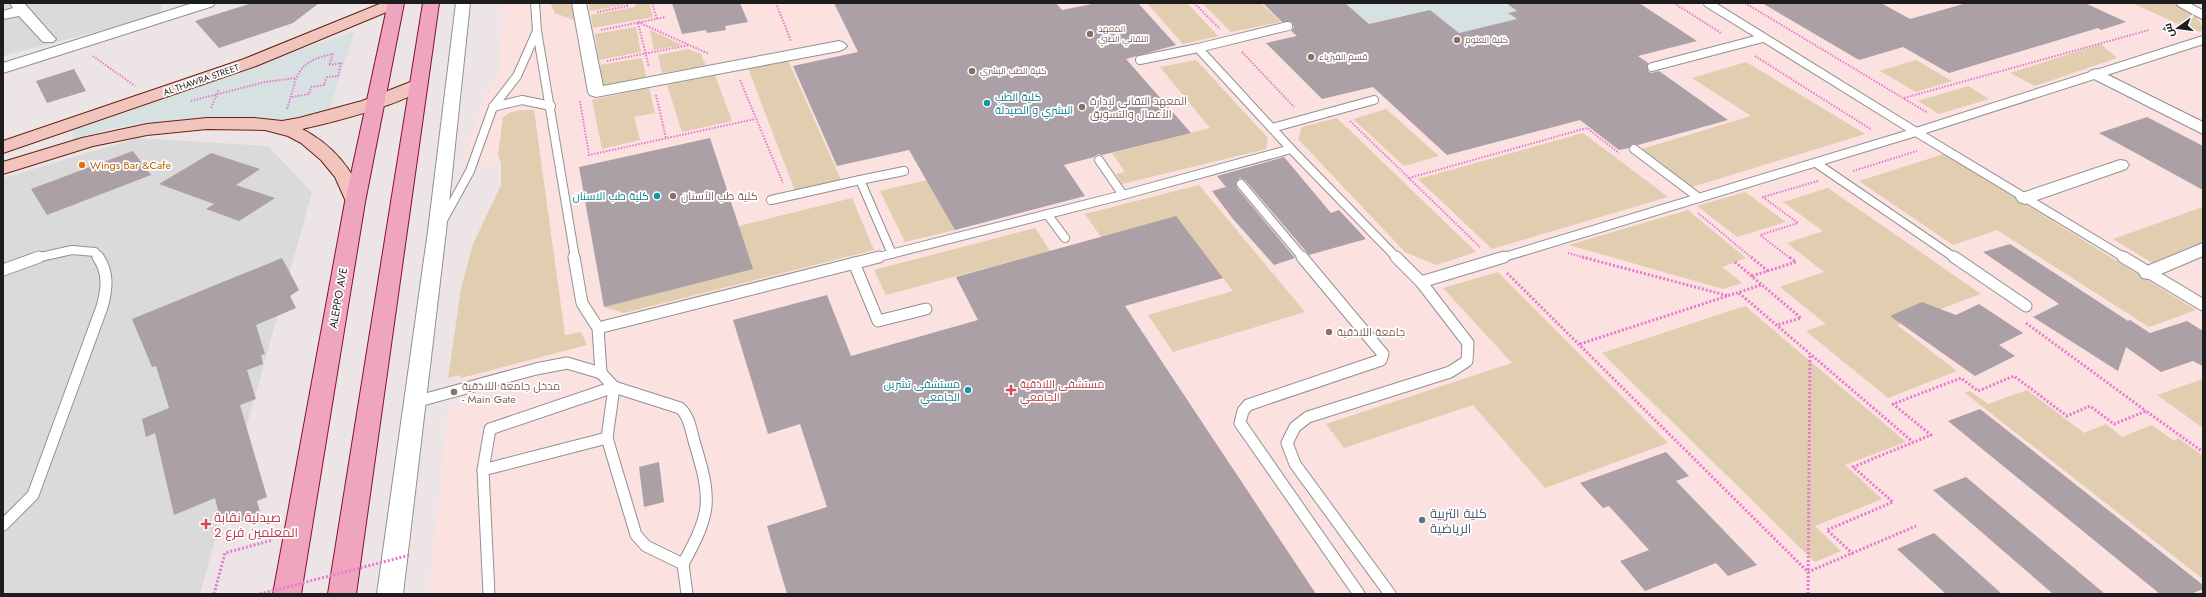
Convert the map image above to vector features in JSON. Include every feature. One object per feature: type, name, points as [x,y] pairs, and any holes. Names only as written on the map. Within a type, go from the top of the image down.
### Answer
[{"type":"main road","name":"AL THAWRA STREET","points":[[3,147],[225,72],[314,38],[395,3]]},
{"type":"main road","name":"ALEPPO AVE","points":[[287,594],[355,202],[395,3]]},
{"type":"main road","points":[[342,594],[431,3]]},
{"type":"main road","points":[[3,168],[54,151],[121,134],[156,128],[204,124],[253,124],[281,127],[330,117],[376,103],[418,84]]},
{"type":"main road","points":[[281,127],[312,142],[336,162],[351,187],[355,202]]},
{"type":"street","points":[[3,68],[208,3]]},
{"type":"street","points":[[390,594],[437,231],[463,3]]},
{"type":"street","points":[[3,15],[19,7],[48,39]]},
{"type":"street","points":[[580,9],[596,92],[840,46]]},
{"type":"street","points":[[2096,74],[2203,129]]},
{"type":"street","points":[[2025,198],[2120,165]]},
{"type":"street","points":[[2149,273],[2203,249]]},
{"type":"lane","points":[[535,3],[537,31],[582,303],[598,328],[601,373]]},
{"type":"lane","points":[[1708,3],[1937,145],[2203,305]]},
{"type":"lane","points":[[2181,3],[2203,15]]},
{"type":"lane","points":[[1140,60],[1198,48],[1288,26]]},
{"type":"lane","points":[[437,231],[470,171],[493,107],[517,76],[537,31]]},
{"type":"lane","points":[[1652,67],[1763,38]]},
{"type":"lane","points":[[1421,282],[1888,141],[2203,40]]},
{"type":"lane","points":[[1198,48],[1292,149],[1421,282],[1468,342],[1467,361],[1450,372],[1308,418],[1294,427],[1287,443],[1295,464],[1390,594]]},
{"type":"lane","points":[[493,107],[511,101],[531,99],[550,106]]},
{"type":"lane","points":[[1272,128],[1374,100]]},
{"type":"lane","points":[[598,328],[892,254],[1292,149]]},
{"type":"lane","points":[[1634,149],[1699,198]]},
{"type":"lane","points":[[1099,160],[1123,194]]},
{"type":"lane","points":[[1816,162],[2026,306]]},
{"type":"lane","points":[[771,200],[904,171]]},
{"type":"lane","points":[[860,180],[892,254]]},
{"type":"lane","points":[[1241,184],[1383,354],[1381,360],[1248,405],[1243,411],[1240,424],[1359,594]]},
{"type":"lane","points":[[1047,214],[1064,238]]},
{"type":"lane","points":[[3,270],[59,252],[88,250],[95,252],[105,266],[107,284],[106,295],[33,495],[3,525]]},
{"type":"lane","points":[[854,263],[878,321],[926,309]]},
{"type":"lane","points":[[415,402],[536,369],[568,363],[601,373],[614,387],[680,408],[686,412],[707,493],[707,511],[700,533],[683,564],[687,594]]},
{"type":"lane","points":[[614,387],[607,438],[636,535],[646,546],[683,564]]},
{"type":"lane","points":[[489,594],[482,470],[490,429],[614,387]]},
{"type":"lane","points":[[482,470],[607,438]]},
{"type":"path","points":[[580,9],[628,6],[627,3]]},
{"type":"path","points":[[652,3],[657,19]]},
{"type":"path","points":[[776,3],[796,54]]},
{"type":"path","points":[[1194,3],[1306,119]]},
{"type":"path","points":[[1674,3],[1888,141]]},
{"type":"path","points":[[1745,3],[1944,122]]},
{"type":"path","points":[[584,33],[666,17]]},
{"type":"path","points":[[638,22],[734,66],[755,119],[789,196]]},
{"type":"path","points":[[1904,98],[2149,30]]},
{"type":"path","points":[[77,44],[150,97]]},
{"type":"path","points":[[591,64],[689,45]]},
{"type":"path","points":[[333,54],[329,65],[341,63],[338,76],[327,77],[324,86],[311,87],[309,94],[292,97],[296,78],[302,65],[307,61],[333,54]]},
{"type":"path","points":[[204,124],[225,72]]},
{"type":"path","points":[[580,101],[589,155],[755,119]]},
{"type":"path","points":[[1338,110],[1580,344],[1808,572]]},
{"type":"path","points":[[1409,178],[1587,128]]},
{"type":"path","points":[[1752,276],[1796,262],[1760,235],[1798,223],[1763,197],[1937,145]]},
{"type":"path","points":[[1684,202],[1768,271]]},
{"type":"path","points":[[1540,246],[1729,296]]},
{"type":"path","points":[[1735,262],[1800,318],[1776,325]]},
{"type":"path","points":[[1580,344],[1761,285]]},
{"type":"path","points":[[1739,293],[1913,442]]},
{"type":"path","points":[[2026,306],[2012,312],[2203,452]]},
{"type":"path","points":[[1808,594],[1810,354]]},
{"type":"path","points":[[1853,554],[1827,530],[1893,502],[1853,467],[1931,435],[1893,404],[1961,378],[1978,391],[2014,376],[2067,416],[2090,406],[2114,424],[2146,411]]},
{"type":"path","points":[[1808,572],[1916,526]]},
{"type":"path","points":[[214,594],[225,553],[297,534]]},
{"type":"path","points":[[260,594],[410,556]]},
{"type":"shaded area","points":[[3,3],[162,3],[161,15],[3,56]]},
{"type":"shaded area","name":"جامعة اللاذقية","points":[[503,3],[2203,3],[2203,594],[429,594],[448,408],[461,405],[460,375],[448,378],[461,289],[473,244],[501,185],[501,164],[461,168],[484,97],[499,73]]},
{"type":"shaded area","points":[[550,3],[573,3],[576,21],[555,13]]},
{"type":"shaded area","points":[[589,3],[623,3],[624,5],[590,11]]},
{"type":"shaded area","points":[[635,3],[649,3],[653,17],[593,28],[591,15],[635,7]]},
{"type":"shaded area","points":[[1147,3],[1187,3],[1218,36],[1183,44]]},
{"type":"shaded area","points":[[1202,3],[1261,3],[1281,22],[1231,32]]},
{"type":"shaded area","points":[[1345,3],[1506,3],[1517,11],[1509,13],[1517,19],[1459,33],[1430,10],[1369,24]]},
{"type":"shaded area","points":[[2132,3],[2171,3],[2186,10],[2196,17],[2202,26],[2203,31],[2196,32]]},
{"type":"shaded area","points":[[636,27],[641,52],[599,60],[595,34]]},
{"type":"shaded area","points":[[650,30],[682,45],[654,50]]},
{"type":"shaded area","points":[[355,31],[328,114],[277,121],[229,118],[143,123],[109,129],[74,139],[71,128]]},
{"type":"shaded area","points":[[2101,44],[2117,58],[2035,86],[2010,73]]},
{"type":"shaded area","points":[[688,49],[701,54],[706,66],[662,73],[658,55]]},
{"type":"shaded area","points":[[642,58],[646,77],[603,85],[600,65]]},
{"type":"shaded area","points":[[788,60],[841,180],[795,191],[748,68]]},
{"type":"shaded area","points":[[1196,60],[1268,138],[1266,149],[1122,184],[1116,174],[1125,172],[1112,153],[1210,128],[1160,67]]},
{"type":"shaded area","points":[[1916,60],[1952,81],[1916,92],[1880,71]]},
{"type":"shaded area","points":[[1746,62],[1865,134],[1692,187],[1642,149],[1751,116],[1692,78]]},
{"type":"shaded area","points":[[715,75],[732,121],[682,132],[667,85]]},
{"type":"shaded area","points":[[1968,86],[1989,99],[1939,114],[1918,101]]},
{"type":"shaded area","points":[[649,88],[655,113],[634,117],[640,140],[602,149],[592,100]]},
{"type":"shaded area","points":[[1386,109],[1439,156],[1404,166],[1353,119]]},
{"type":"shaded area","points":[[534,110],[565,335],[581,332],[587,345],[461,378],[460,375],[448,378],[461,289],[473,244],[501,185],[501,164],[498,155],[503,117],[511,112]]},
{"type":"shaded area","points":[[1337,118],[1476,252],[1436,265],[1405,252],[1298,139],[1302,127]]},
{"type":"shaded area","points":[[1583,133],[1668,197],[1492,249],[1418,179]]},
{"type":"shaded area","points":[[138,138],[268,146],[312,192],[200,594],[3,594],[3,178]]},
{"type":"shaded area","points":[[1944,154],[2196,310],[2149,327],[1997,230],[1953,245],[1859,181]]},
{"type":"shaded area","points":[[927,180],[955,230],[905,242],[880,191]]},
{"type":"shaded area","points":[[1199,185],[1305,312],[1173,352],[1148,315],[1233,291],[1176,217],[1101,237],[1085,214]]},
{"type":"shaded area","points":[[1828,188],[1981,294],[1897,325],[1957,371],[1888,398],[1806,331],[1826,324],[1780,287],[1824,272],[1787,243],[1823,231],[1783,202]]},
{"type":"shaded area","points":[[1745,192],[1786,222],[1737,237],[1697,206]]},
{"type":"shaded area","points":[[852,198],[874,250],[624,313],[604,307],[739,226]]},
{"type":"shaded area","points":[[2203,207],[2203,242],[2152,263],[2113,239]]},
{"type":"shaded area","points":[[1688,210],[1746,258],[1722,267],[1742,283],[1723,289],[1569,245]]},
{"type":"shaded area","points":[[1035,228],[1050,251],[886,295],[874,270]]},
{"type":"shaded area","points":[[1498,272],[1668,443],[1545,488],[1473,405],[1344,448],[1326,424],[1512,363],[1443,288]]},
{"type":"shaded area","points":[[1745,306],[1906,442],[1845,465],[1882,499],[1815,526],[1841,551],[1815,562],[1602,353]]},
{"type":"shaded area","points":[[2203,379],[2203,428],[2157,395]]},
{"type":"shaded area","points":[[2027,390],[2084,433],[2106,424],[2122,437],[2152,425],[2174,441],[2178,438],[2203,456],[2203,579],[1965,393],[1970,391],[1988,404]]},
{"type":"building","points":[[252,3],[319,3],[293,23],[219,48],[195,21]]},
{"type":"building","points":[[672,3],[740,3],[748,22],[725,26],[726,30],[707,33],[706,30],[682,34]]},
{"type":"building","name":"كلية الطب البشري و الصيدلة","points":[[834,3],[1056,3],[1062,10],[1097,3],[1138,3],[1176,45],[1126,59],[1191,133],[1102,155],[1098,154],[1094,157],[1064,165],[1085,196],[955,230],[909,150],[837,166],[793,66],[858,52]]},
{"type":"building","name":"كلية العلوم","points":[[1263,3],[1345,3],[1369,24],[1430,10],[1459,33],[1517,19],[1508,13],[1517,11],[1506,3],[1639,3],[1697,41],[1638,56],[1648,63],[1648,71],[1651,73],[1659,71],[1728,120],[1638,145],[1632,144],[1629,148],[1619,150],[1580,120],[1447,155],[1373,87],[1322,99],[1266,43],[1297,36],[1291,31],[1294,27],[1292,22],[1282,22]]},
{"type":"building","points":[[1762,3],[1881,3],[1910,19],[1967,3],[2085,3],[2126,22],[2101,30],[2098,28],[1949,73],[1903,47],[1859,60]]},
{"type":"building","points":[[74,69],[86,91],[47,103],[36,81]]},
{"type":"building","points":[[2147,117],[2203,146],[2203,190],[2099,133]]},
{"type":"building","name":"كلية طب الاسنان","points":[[710,138],[753,269],[604,307],[579,167]]},
{"type":"building","points":[[133,151],[151,175],[47,215],[31,189]]},
{"type":"building","points":[[211,153],[260,169],[236,185],[275,198],[239,221],[206,209],[214,204],[159,184]]},
{"type":"building","points":[[1284,157],[1331,213],[1339,210],[1366,239],[1309,255],[1245,180],[1240,178],[1236,182],[1237,188],[1295,258],[1274,265],[1233,219],[1212,191],[1226,187],[1217,176]]},
{"type":"building","name":"مستشفى تشرين الجامعي","points":[[1176,216],[1223,278],[1125,306],[1316,594],[787,594],[767,526],[827,507],[800,424],[768,434],[733,320],[827,295],[851,356],[978,320],[956,277]]},
{"type":"building","points":[[2010,244],[2128,321],[2130,320],[2150,333],[2187,321],[2203,331],[2203,366],[2193,361],[2161,372],[2126,347],[2118,371],[2033,317],[2059,304],[1983,252]]},
{"type":"building","points":[[282,258],[299,290],[290,296],[296,308],[256,325],[265,354],[261,355],[263,364],[247,370],[256,399],[240,405],[267,497],[257,501],[262,519],[221,523],[215,498],[174,515],[155,433],[146,437],[142,419],[169,408],[156,366],[152,367],[132,319]]},
{"type":"building","points":[[1922,302],[1956,315],[1979,304],[2023,333],[1999,345],[2015,356],[1975,376],[1890,316]]},
{"type":"building","points":[[1980,409],[2203,585],[2203,589],[2191,594],[2160,594],[1948,421]]},
{"type":"building","points":[[1666,452],[1689,476],[1676,481],[1757,565],[1728,576],[1716,563],[1645,591],[1620,561],[1649,550],[1609,506],[1603,508],[1580,483]]},
{"type":"building","points":[[659,462],[664,502],[644,507],[639,467]]},
{"type":"building","points":[[1966,477],[2105,594],[2053,594],[1933,490]]},
{"type":"building","points":[[1934,533],[2002,594],[1946,594],[1897,549]]},
{"type":"place","name":"المعهد التقاني الطبي","points":[[1090,34]]},
{"type":"place","name":"كلية العلوم","points":[[1457,40]]},
{"type":"place","name":"قسم الفيزياء","points":[[1311,57]]},
{"type":"place","name":"كلية الطب البشري","points":[[972,71]]},
{"type":"place","name":"كلية الطب البشري و الصيدلة","points":[[987,103]]},
{"type":"place","name":"المعهد التقاني لإدارة الأعمال والتسويق","points":[[1082,107]]},
{"type":"place","name":"Wings Bar &Cafe","points":[[82,165]]},
{"type":"place","name":"كلية طب الاسنان","points":[[657,196]]},
{"type":"place","name":"كلية طب الأسنان","points":[[673,196]]},
{"type":"place","name":"جامعة اللاذقية","points":[[1329,332]]},
{"type":"place","name":"مستشفى تشرين الجامعي","points":[[968,390]]},
{"type":"place","name":"مستشفى اللاذقية الجامعي","points":[[1011,390]]},
{"type":"place","name":"مدخل جامعة اللاذقية - Main Gate","points":[[454,392]]},
{"type":"place","name":"كلية التربية الرياضية","points":[[1422,520]]},
{"type":"place","name":"صيدلية نقابة المعلمين فرع 2","points":[[206,524]]}]
